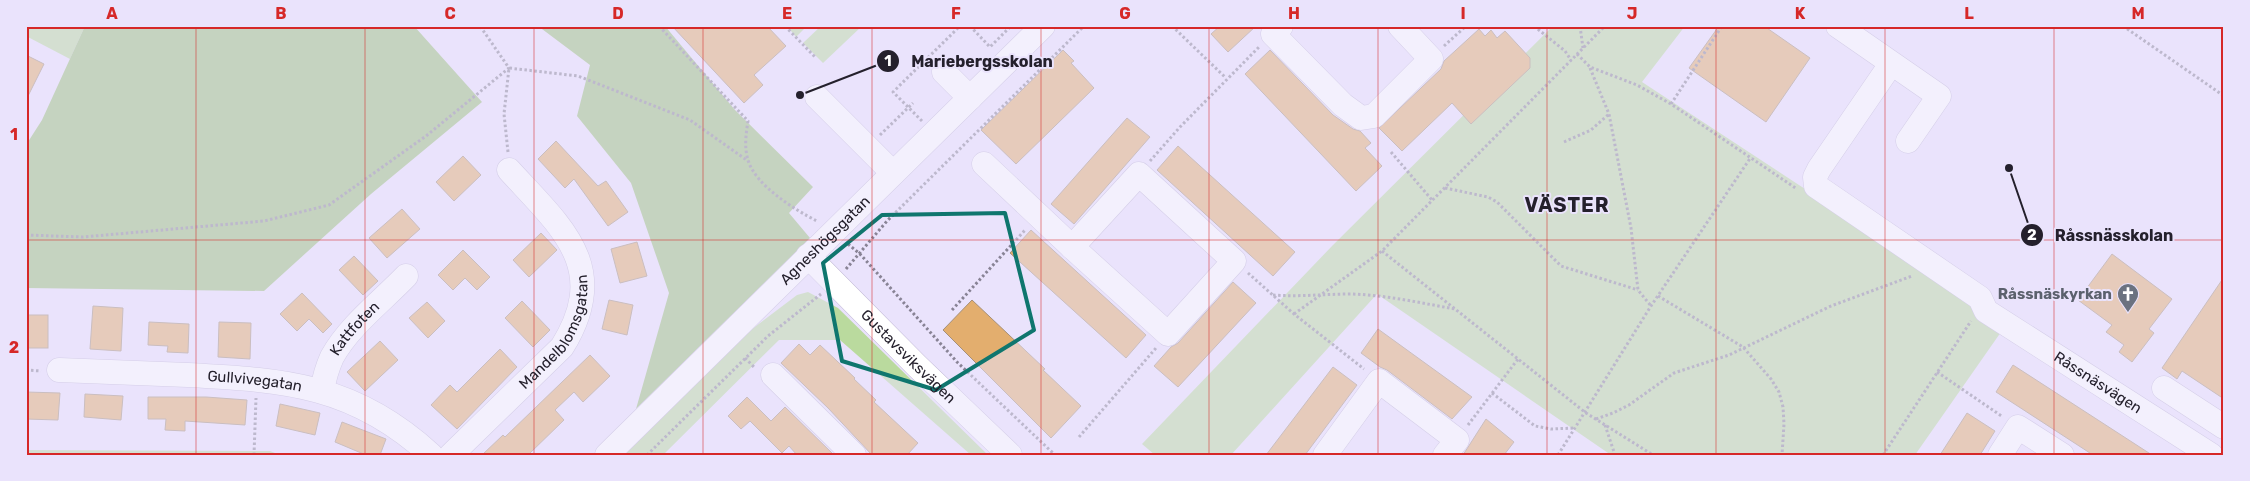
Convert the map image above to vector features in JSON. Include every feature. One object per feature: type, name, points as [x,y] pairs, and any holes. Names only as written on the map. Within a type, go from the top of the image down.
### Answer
[{"type":"street","name":"Agneshögsgatan","points":[[607,455],[1043,26]]},
{"type":"street","points":[[1277,30],[1343,105],[1361,118],[1374,116],[1431,59],[1400,26]]},
{"type":"street","points":[[1838,26],[1939,96],[1908,141]]},
{"type":"street","name":"Råssnäsvägen","points":[[1891,64],[1819,169],[1815,177],[1816,186],[1980,298],[1980,313],[2211,455]]},
{"type":"street","points":[[944,72],[970,98]]},
{"type":"street","points":[[817,97],[893,174]]},
{"type":"street","points":[[984,164],[1038,216],[1072,247],[1168,334],[1234,261],[1139,174],[1072,247]]},
{"type":"street","name":"Mandelblomsgatan","points":[[451,455],[562,347],[572,331],[580,308],[583,290],[578,257],[560,227],[509,170]]},
{"type":"street","name":"Gustavsviksvägen","points":[[808,256],[1010,455]]},
{"type":"street","name":"Kattfoten","points":[[322,391],[326,373],[341,344],[406,276]]},
{"type":"street","name":"Gullvivegatan","points":[[59,370],[257,378],[285,382],[322,391],[357,404],[386,419],[402,430],[431,455]]},
{"type":"street","points":[[773,375],[854,455]]},
{"type":"street","points":[[1325,455],[1380,380],[1451,447]]},
{"type":"street","points":[[2164,388],[2224,427]]},
{"type":"street","points":[[2000,455],[2018,427],[2062,455]]},
{"type":"path","points":[[480,26],[509,68],[504,114],[509,170]]},
{"type":"path","points":[[659,26],[748,121],[745,143],[748,161],[755,173],[788,206],[833,232],[860,254],[957,362],[1055,455]]},
{"type":"path","points":[[785,26],[815,57]]},
{"type":"path","points":[[922,122],[894,92],[960,26]]},
{"type":"path","points":[[970,26],[990,47],[1011,26]]},
{"type":"path","points":[[647,455],[768,336],[834,282],[887,221],[1084,26]]},
{"type":"path","points":[[1172,26],[1226,78]]},
{"type":"path","points":[[1431,59],[1466,26]]},
{"type":"path","points":[[1534,26],[1566,51],[1571,60]]},
{"type":"path","points":[[1580,26],[1583,48]]},
{"type":"path","points":[[1294,314],[1382,251],[1605,26]]},
{"type":"path","points":[[1671,104],[1722,26]]},
{"type":"path","points":[[2123,26],[2224,96]]},
{"type":"path","points":[[1139,174],[1180,126],[1226,78],[1277,30]]},
{"type":"path","points":[[1577,54],[1590,67],[1609,114],[1632,228],[1638,290],[1651,306]]},
{"type":"path","points":[[1590,67],[1637,85],[1671,104],[1801,192]]},
{"type":"path","points":[[26,235],[83,237],[264,221],[329,205],[426,136],[509,68],[578,76],[690,120],[748,161]]},
{"type":"path","points":[[866,147],[912,103]]},
{"type":"path","points":[[1564,142],[1591,130],[1609,114]]},
{"type":"path","points":[[1391,152],[1432,200]]},
{"type":"path","points":[[1558,455],[1586,413],[1651,306],[1750,157]]},
{"type":"path","points":[[1444,188],[1488,197],[1497,202],[1561,266],[1638,290]]},
{"type":"path","points":[[952,310],[1038,216]]},
{"type":"path","points":[[1382,251],[1586,413],[1653,455]]},
{"type":"path","points":[[1234,261],[1294,314],[1380,380]]},
{"type":"path","points":[[1596,419],[1629,405],[1674,373],[1715,360],[1830,306],[1916,274]]},
{"type":"path","points":[[1272,295],[1304,297],[1352,294],[1456,309]]},
{"type":"path","points":[[1658,296],[1743,347],[1779,392],[1784,424],[1782,455]]},
{"type":"path","points":[[1883,455],[1937,372],[1980,313]]},
{"type":"path","points":[[1079,437],[1168,334]]},
{"type":"path","points":[[1451,447],[1518,359]]},
{"type":"path","points":[[1937,372],[2018,427]]},
{"type":"path","points":[[254,455],[257,378]]},
{"type":"path","points":[[1492,394],[1535,426],[1551,429],[1576,428]]},
{"type":"path","points":[[1605,424],[1615,455]]},
{"type":"highlighted area","points":[[1005,213],[1034,330],[936,390],[842,361],[823,263],[882,215]]},
{"type":"green space","points":[[26,26],[85,26],[70,59],[26,36]]},
{"type":"green space","points":[[85,26],[414,26],[482,102],[371,194],[264,291],[26,288],[26,145],[42,120]]},
{"type":"green space","points":[[538,26],[665,26],[735,110],[813,187],[789,213],[810,238],[636,409],[669,293],[631,183],[577,116],[590,65]]},
{"type":"green space","points":[[787,26],[807,26],[796,37]]},
{"type":"green space","points":[[821,26],[862,26],[823,63],[803,43]]},
{"type":"green space","points":[[1553,26],[1685,26],[1642,82],[2008,322],[1915,455],[1611,455],[1377,294],[1231,455],[1155,455],[1142,444],[1333,245]]},
{"type":"green space","points":[[808,292],[838,308],[988,455],[971,455],[840,340],[779,340],[663,455],[624,455],[739,339],[797,295]]},
{"type":"green space","points":[[26,450],[270,451],[280,455],[26,455]]},
{"type":"building","points":[[672,26],[767,26],[786,46],[754,75],[763,85],[744,103]]},
{"type":"building","points":[[1220,26],[1256,26],[1228,52],[1211,34]]},
{"type":"building","points":[[1719,26],[1764,26],[1810,58],[1766,122],[1689,68]]},
{"type":"building","points":[[1479,29],[1485,36],[1491,30],[1497,38],[1505,31],[1530,58],[1530,68],[1471,124],[1452,103],[1402,151],[1379,128],[1441,69],[1444,61]]},
{"type":"building","points":[[1063,50],[1074,61],[1071,63],[1094,88],[1016,164],[981,130]]},
{"type":"building","points":[[1270,50],[1333,115],[1353,129],[1360,131],[1371,143],[1365,148],[1382,166],[1356,191],[1245,74]]},
{"type":"building","points":[[26,55],[44,64],[26,100]]},
{"type":"building","points":[[1127,118],[1150,137],[1074,224],[1051,204]]},
{"type":"building","points":[[556,141],[598,186],[606,181],[628,212],[608,226],[574,179],[565,188],[538,159]]},
{"type":"building","points":[[1178,146],[1295,252],[1273,276],[1157,170]]},
{"type":"building","points":[[463,156],[481,175],[454,201],[436,182]]},
{"type":"building","points":[[402,209],[420,229],[387,258],[369,238]]},
{"type":"building","points":[[1031,230],[1146,335],[1126,358],[1010,253]]},
{"type":"building","points":[[541,233],[557,250],[529,277],[513,260]]},
{"type":"building","points":[[637,242],[647,276],[620,283],[611,249]]},
{"type":"building","points":[[463,250],[490,277],[477,290],[465,278],[453,290],[438,275]]},
{"type":"building","name":"Råssnäskyrkan","points":[[2112,254],[2172,299],[2149,329],[2154,333],[2132,362],[2119,352],[2124,345],[2106,332],[2112,325],[2078,300]]},
{"type":"building","points":[[354,256],[378,281],[363,295],[339,270]]},
{"type":"building","points":[[2224,277],[2224,399],[2182,371],[2177,379],[2162,368]]},
{"type":"building","points":[[1233,282],[1256,303],[1178,387],[1154,366],[1171,347],[1178,343]]},
{"type":"building","points":[[302,293],[332,324],[323,333],[309,319],[297,331],[280,314]]},
{"type":"building","points":[[609,300],[633,305],[627,335],[602,329]]},
{"type":"building","points":[[972,300],[1081,406],[1051,438],[943,330]]},
{"type":"building","points":[[522,301],[550,330],[533,347],[505,318]]},
{"type":"building","points":[[427,302],[445,321],[428,338],[409,318]]},
{"type":"building","points":[[93,306],[123,308],[121,351],[90,349]]},
{"type":"building","points":[[26,315],[48,315],[48,348],[26,348]]},
{"type":"building","points":[[149,322],[189,324],[188,353],[167,352],[168,346],[148,345]]},
{"type":"building","points":[[219,322],[251,323],[250,359],[218,357]]},
{"type":"building","points":[[1378,329],[1472,397],[1452,419],[1387,370],[1361,353]]},
{"type":"building","points":[[380,341],[398,360],[365,391],[347,372]]},
{"type":"building","points":[[799,344],[810,355],[820,345],[855,378],[876,400],[874,402],[918,443],[907,455],[872,455],[828,408],[781,363]]},
{"type":"building","points":[[500,349],[517,367],[457,429],[431,405],[450,385],[457,392]]},
{"type":"building","points":[[590,355],[610,376],[583,402],[574,392],[555,410],[564,420],[528,455],[482,455],[503,435],[505,437]]},
{"type":"building","points":[[2013,365],[2152,455],[2093,455],[1996,392]]},
{"type":"building","points":[[1333,367],[1357,385],[1305,455],[1266,455]]},
{"type":"building","points":[[26,392],[60,393],[58,420],[26,419]]},
{"type":"building","points":[[85,394],[123,396],[121,420],[84,417]]},
{"type":"building","points":[[148,397],[206,397],[247,400],[245,425],[185,421],[185,431],[165,430],[166,419],[148,419]]},
{"type":"building","points":[[747,397],[771,421],[785,407],[834,455],[797,455],[789,446],[782,453],[750,421],[741,429],[728,416]]},
{"type":"building","points":[[280,404],[320,413],[315,435],[276,426]]},
{"type":"building","points":[[1967,413],[1995,431],[1980,455],[1940,455]]},
{"type":"building","points":[[1486,419],[1514,442],[1504,455],[1463,455]]},
{"type":"building","points":[[342,422],[386,439],[380,455],[366,455],[335,442]]},
{"type":"place","name":"Mariebergsskolan","points":[[800,95]]},
{"type":"place","name":"Råssnässkolan","points":[[2009,168]]},
{"type":"place","name":"Råssnäskyrkan","points":[[2128,313]]},
{"type":"district","name":"VÄSTER","points":[[1567,205]]}]
